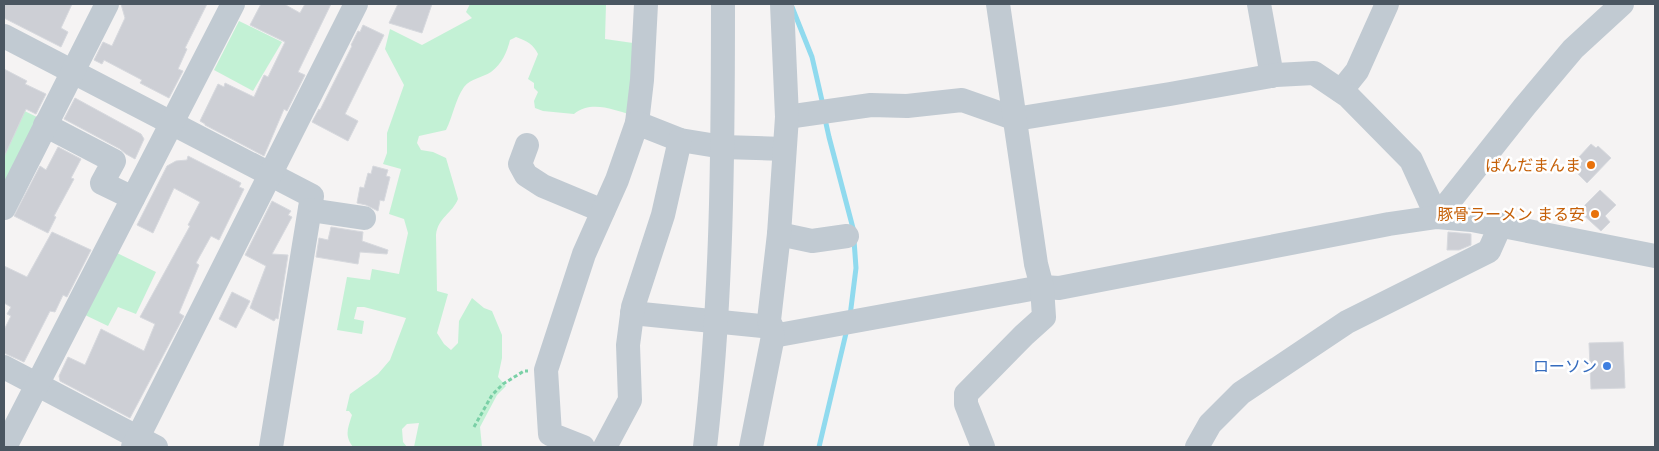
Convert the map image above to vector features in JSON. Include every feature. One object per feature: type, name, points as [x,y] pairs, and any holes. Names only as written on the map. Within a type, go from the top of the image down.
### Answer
[{"type":"street","points":[[4,208],[107,4]]},
{"type":"street","points":[[6,447],[233,4]]},
{"type":"street","points":[[4,366],[142,444],[270,176],[356,4]]},
{"type":"street","points":[[583,447],[550,434],[546,370],[584,254],[617,180],[637,123],[642,80],[646,4]]},
{"type":"street","points":[[705,447],[717,322],[723,146],[723,4]]},
{"type":"street","points":[[751,447],[772,332],[769,320],[779,234],[787,117],[782,4]]},
{"type":"street","points":[[982,447],[966,404],[966,394],[1044,317],[1042,287],[1036,264],[998,4]]},
{"type":"street","points":[[1259,4],[1272,76]]},
{"type":"street","points":[[1341,91],[1357,71],[1386,4]]},
{"type":"street","points":[[1437,217],[1573,49],[1622,4]]},
{"type":"street","points":[[4,36],[270,176],[312,196],[271,447]]},
{"type":"street","points":[[787,117],[871,105],[906,106],[962,100],[1016,119],[1272,76],[1314,73],[1348,96],[1411,160],[1437,217]]},
{"type":"street","points":[[637,123],[680,140],[723,146],[784,149]]},
{"type":"street","points":[[45,125],[114,161],[102,182],[132,198]]},
{"type":"street","points":[[605,447],[630,400],[628,345],[633,307],[663,215],[680,140]]},
{"type":"street","points":[[527,145],[520,164],[526,175],[543,186],[603,211]]},
{"type":"street","points":[[310,210],[364,218]]},
{"type":"street","points":[[632,313],[717,322],[772,332],[837,324],[1042,287],[1059,288],[1389,224],[1437,217],[1501,224],[1655,256]]},
{"type":"street","points":[[1197,447],[1210,424],[1241,393],[1347,322],[1489,251],[1501,224]]},
{"type":"street","points":[[779,234],[812,242],[846,236]]},
{"type":"path","points":[[474,427],[492,396],[503,384],[524,371],[546,370]]},
{"type":"green space","points":[[470,4],[606,4],[605,39],[640,44],[632,115],[603,107],[588,108],[574,114],[543,111],[535,108],[534,101],[538,92],[534,88],[534,83],[528,79],[538,54],[529,43],[516,37],[510,40],[504,58],[495,69],[464,87],[458,97],[446,130],[419,136],[417,143],[421,150],[433,152],[446,158],[458,199],[439,224],[436,235],[437,291],[448,294],[437,333],[444,344],[451,350],[458,343],[459,321],[472,298],[484,308],[492,311],[502,335],[502,358],[498,377],[506,386],[497,395],[480,427],[482,447],[414,447],[419,423],[407,424],[402,429],[403,442],[407,447],[353,447],[348,439],[348,428],[352,415],[349,411],[346,411],[350,394],[378,374],[390,360],[406,318],[364,307],[357,307],[354,319],[364,321],[362,334],[337,330],[347,277],[370,280],[372,269],[399,274],[408,233],[404,219],[389,214],[401,169],[383,164],[387,153],[387,133],[404,85],[385,49],[390,29],[422,45],[472,18],[466,12]]},
{"type":"green space","points":[[239,21],[282,42],[253,91],[214,70]]},
{"type":"green space","points":[[4,101],[39,118],[4,190]]},
{"type":"green space","points":[[117,253],[156,272],[136,314],[118,307],[108,326],[85,315]]},
{"type":"building","points":[[4,4],[72,4],[61,28],[68,32],[61,47],[4,18]]},
{"type":"building","points":[[121,4],[207,4],[185,48],[187,49],[178,69],[183,71],[169,98],[140,83],[142,80],[104,60],[102,64],[94,60],[103,42],[112,46],[125,18]]},
{"type":"building","points":[[261,4],[284,4],[300,13],[305,4],[331,4],[298,72],[305,75],[287,111],[284,109],[264,156],[200,121],[218,84],[224,87],[225,83],[254,97],[264,75],[268,77],[285,42],[250,25]]},
{"type":"building","points":[[398,4],[432,4],[422,33],[389,23]]},
{"type":"building","points":[[363,25],[384,35],[345,114],[358,121],[348,141],[312,122],[320,110],[358,31],[360,32]]},
{"type":"building","points":[[4,69],[27,81],[25,84],[46,94],[36,114],[26,109],[4,157]]},
{"type":"building","points":[[75,98],[141,134],[144,139],[135,159],[64,119]]},
{"type":"building","name":"ぱんだまんま","points":[[1591,144],[1596,148],[1598,146],[1611,158],[1587,183],[1574,170],[1583,161],[1579,157]]},
{"type":"building","points":[[58,147],[81,159],[71,178],[74,179],[54,216],[56,217],[48,233],[14,216],[40,166],[46,170]]},
{"type":"building","points":[[188,156],[241,183],[239,187],[244,189],[219,240],[211,236],[196,263],[199,265],[179,313],[184,316],[130,418],[60,381],[59,376],[68,357],[85,365],[101,329],[144,351],[155,324],[140,317],[190,226],[188,225],[200,202],[174,188],[153,233],[137,225],[167,166],[176,161],[187,160]]},
{"type":"building","points":[[373,166],[388,170],[386,176],[390,177],[384,201],[380,200],[378,211],[357,203],[360,187],[364,188],[368,173],[371,174]]},
{"type":"building","name":"豚骨ラーメン まる安","points":[[1600,190],[1616,205],[1605,216],[1610,222],[1601,231],[1579,211]]},
{"type":"building","points":[[272,201],[291,211],[288,215],[292,217],[272,254],[288,255],[278,319],[276,318],[274,321],[250,308],[266,266],[245,255]]},
{"type":"building","points":[[331,227],[363,232],[362,241],[388,250],[387,254],[360,252],[358,264],[316,257],[319,238],[328,240]]},
{"type":"building","points":[[52,232],[91,250],[67,297],[63,295],[55,312],[50,311],[24,362],[4,353],[4,330],[11,316],[7,314],[11,307],[4,303],[4,266],[27,277]]},
{"type":"building","points":[[1448,232],[1471,234],[1471,245],[1459,250],[1447,250]]},
{"type":"building","points":[[232,292],[250,301],[236,328],[219,319]]},
{"type":"building","name":"ローソン","points":[[1623,342],[1625,388],[1591,389],[1589,343]]},
{"type":"waterway","points":[[792,7],[812,57],[823,105]]},
{"type":"waterway","points":[[825,119],[854,232]]},
{"type":"waterway","points":[[850,316],[856,268],[854,240]]},
{"type":"waterway","points":[[819,447],[847,329]]},
{"type":"place","name":"ぱんだまんま","points":[[1591,165]]},
{"type":"place","name":"豚骨ラーメン まる安","points":[[1595,214]]},
{"type":"place","name":"ローソン","points":[[1607,366]]}]
